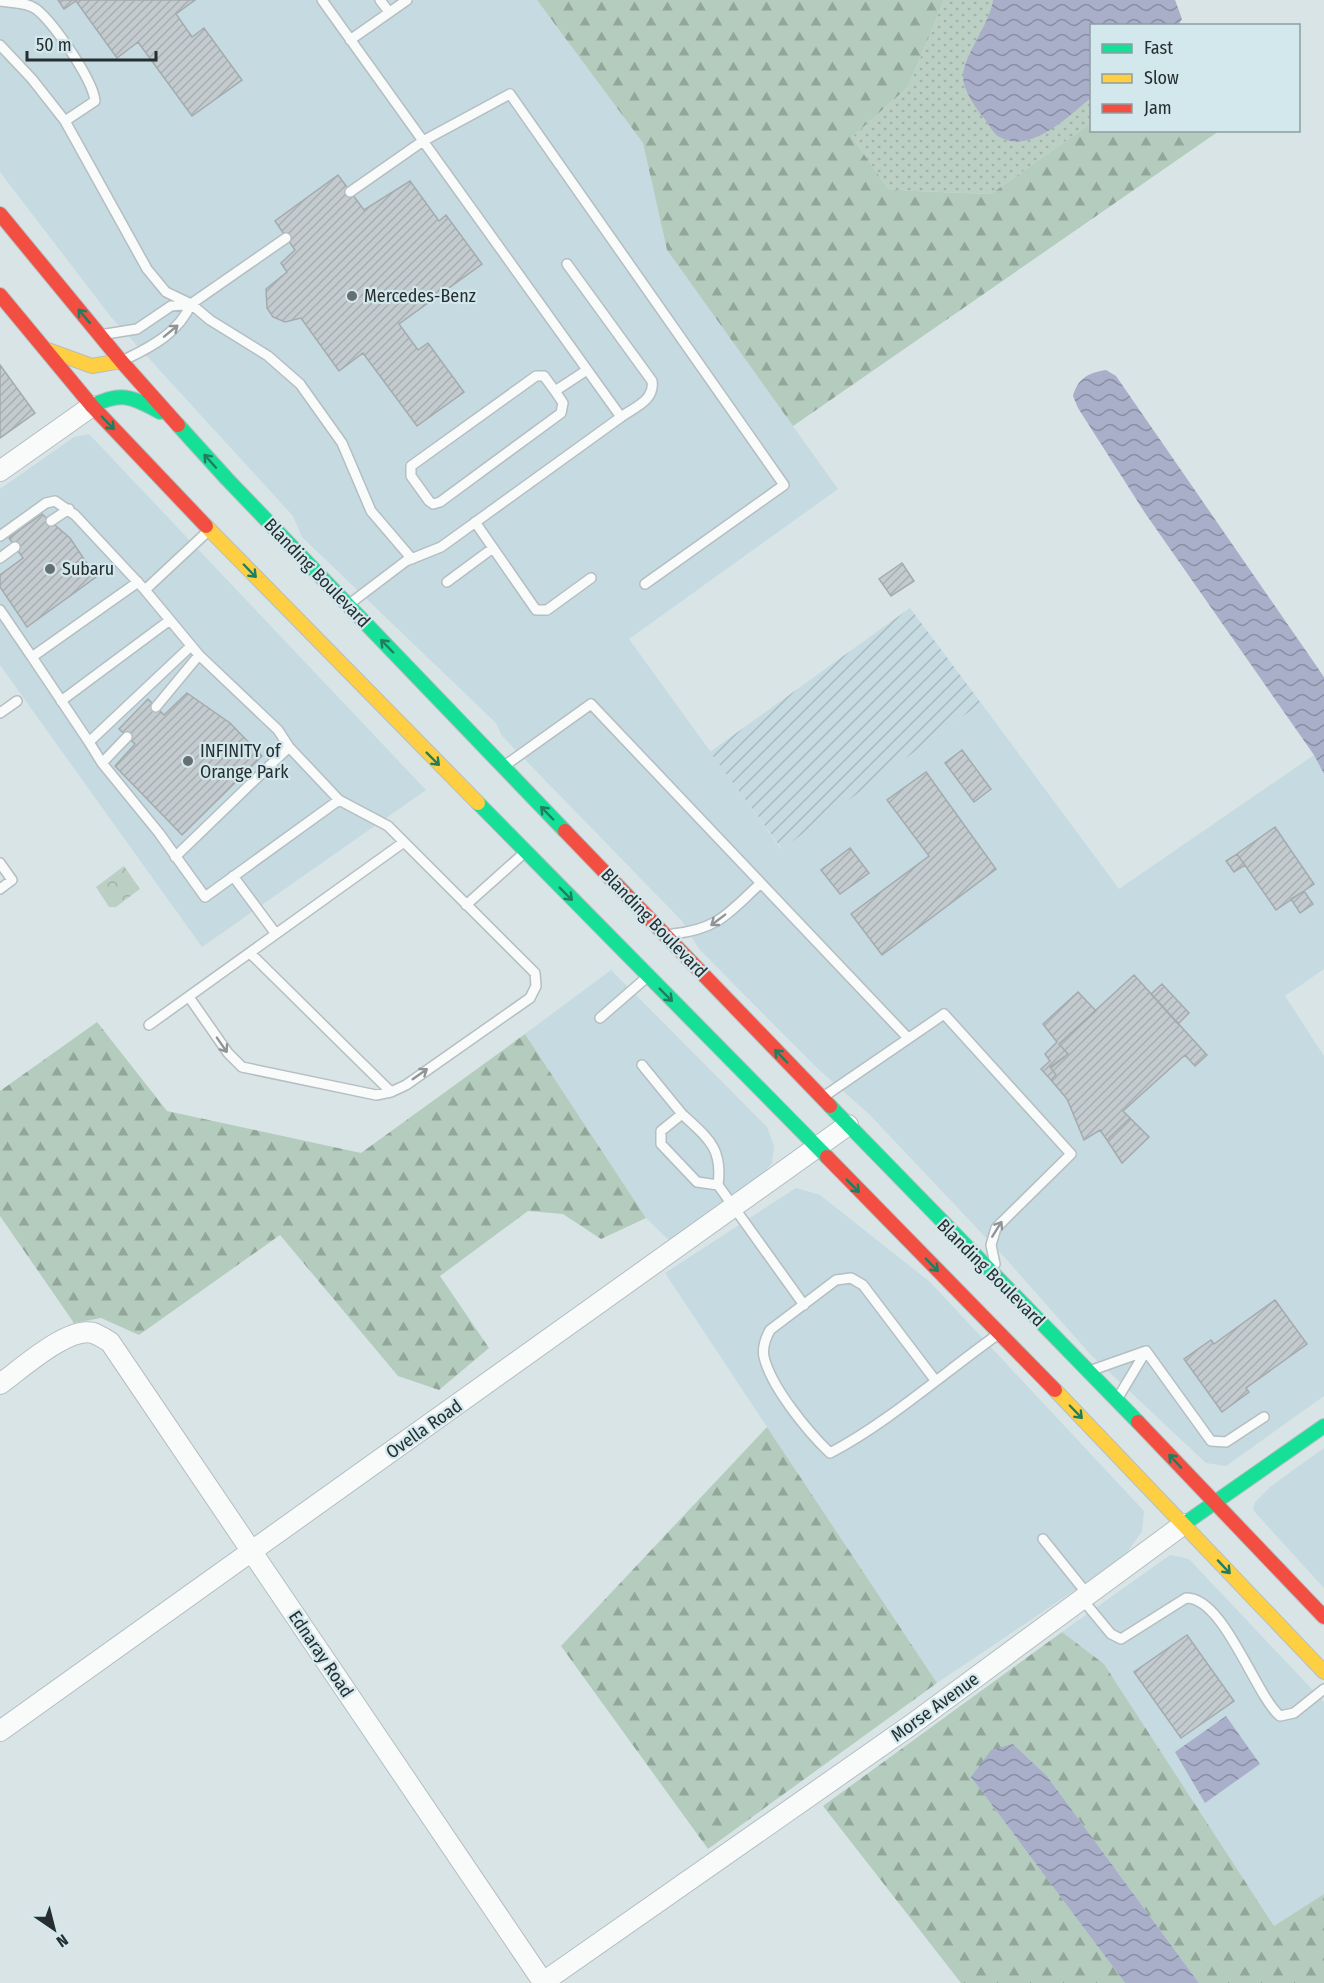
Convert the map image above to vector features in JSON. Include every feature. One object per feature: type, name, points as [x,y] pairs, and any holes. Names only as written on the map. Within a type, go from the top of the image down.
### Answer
[{"type":"main road","name":"Blanding Boulevard","points":[[0,214],[171,418],[348,606],[1001,1284],[1085,1366],[1324,1617]]},
{"type":"main road","name":"Blanding Boulevard","points":[[0,295],[92,406],[210,529],[999,1334],[1324,1672]]},
{"type":"main road","points":[[43,347],[82,366],[104,368],[122,361]]},
{"type":"main road","points":[[92,406],[112,395],[127,395],[171,418]]},
{"type":"main road","points":[[301,623],[346,649],[447,752]]},
{"type":"main road","points":[[484,772],[493,772],[503,766]]},
{"type":"main road","points":[[999,1334],[1022,1333]]},
{"type":"main road","points":[[1055,1355],[1085,1366]]},
{"type":"main road","name":"Morse Avenue","points":[[1184,1524],[1324,1426]]},
{"type":"street","points":[[0,471],[92,406]]},
{"type":"street","name":"Ovella Road","points":[[0,1731],[734,1209],[848,1125]]},
{"type":"street","name":"Ednaray Road","points":[[0,1384],[61,1341],[77,1333],[93,1333],[110,1342],[543,1983]]},
{"type":"street","name":"Morse Avenue","points":[[543,1983],[746,1843],[1184,1524]]},
{"type":"lane","points":[[321,0],[621,417]]},
{"type":"lane","points":[[381,0],[389,12]]},
{"type":"lane","points":[[350,40],[406,0]]},
{"type":"lane","points":[[0,1],[30,6],[37,10],[69,49],[94,89],[95,102],[65,121]]},
{"type":"lane","points":[[0,45],[32,79],[65,121],[147,269],[166,292],[191,304],[210,320],[267,356],[300,384],[337,434],[371,511],[411,559]]},
{"type":"lane","points":[[350,192],[423,141],[510,94],[784,485],[645,584]]},
{"type":"lane","points":[[99,334],[137,329],[171,306],[191,304],[286,237]]},
{"type":"lane","points":[[348,606],[399,565],[434,551],[650,397],[653,389],[652,381],[567,264]]},
{"type":"lane","points":[[122,361],[152,347],[184,320],[191,304]]},
{"type":"lane","points":[[555,391],[587,370]]},
{"type":"lane","points":[[536,376],[544,376],[555,391],[563,403],[561,413],[440,502],[433,504],[429,501],[411,476],[411,466],[536,376]]},
{"type":"lane","points":[[0,536],[50,501],[69,509],[142,586],[199,655],[278,730],[289,747],[339,800],[388,826],[535,973],[536,986],[530,998],[406,1084],[391,1092],[376,1095],[242,1067],[228,1053],[189,997]]},
{"type":"lane","points":[[51,521],[69,509]]},
{"type":"lane","points":[[475,522],[536,610],[547,610],[591,578]]},
{"type":"lane","points":[[32,657],[142,586],[210,529]]},
{"type":"lane","points":[[0,558],[15,547]]},
{"type":"lane","points":[[447,582],[493,548]]},
{"type":"lane","points":[[0,610],[102,763],[159,833],[205,897],[339,800]]},
{"type":"lane","points":[[61,701],[170,620]]},
{"type":"lane","points":[[89,742],[191,646]]},
{"type":"lane","points":[[156,707],[199,655]]},
{"type":"lane","points":[[0,713],[17,701]]},
{"type":"lane","points":[[503,766],[591,704],[908,1038]]},
{"type":"lane","points":[[102,763],[127,736]]},
{"type":"lane","points":[[175,857],[289,747]]},
{"type":"lane","points":[[149,1025],[404,842]]},
{"type":"lane","points":[[466,905],[525,852]]},
{"type":"lane","points":[[0,862],[12,880],[0,889]]},
{"type":"lane","points":[[233,876],[276,934]]},
{"type":"lane","points":[[665,935],[700,931],[715,924],[761,884]]},
{"type":"lane","points":[[250,953],[391,1092]]},
{"type":"lane","points":[[600,1018],[648,977]]},
{"type":"lane","points":[[822,1098],[944,1014],[1071,1154],[996,1228],[991,1245],[1001,1284]]},
{"type":"lane","points":[[642,1065],[682,1114],[706,1136],[717,1152],[721,1165],[718,1185],[804,1305]]},
{"type":"lane","points":[[682,1114],[661,1131],[658,1136],[661,1143],[697,1182],[718,1185]]},
{"type":"lane","points":[[935,1380],[863,1285],[851,1278],[836,1280],[770,1330],[764,1341],[764,1357],[781,1393],[830,1453],[935,1380],[999,1334]]},
{"type":"lane","points":[[1085,1366],[1106,1367],[1146,1351]]},
{"type":"lane","points":[[1118,1401],[1122,1388],[1146,1351]]},
{"type":"lane","points":[[1146,1351],[1211,1441],[1226,1442],[1264,1417]]},
{"type":"lane","points":[[1043,1539],[1111,1635],[1121,1639],[1186,1598],[1198,1601],[1227,1632],[1280,1716],[1294,1713],[1324,1689]]},
{"type":"shaded area","points":[[0,0],[537,0],[643,143],[667,250],[838,489],[629,639],[781,849],[981,703],[1119,889],[1314,755],[1324,774],[1324,969],[1285,996],[1324,1056],[1324,1396],[1226,1466],[1206,1463],[1091,1355],[1007,1260],[869,1114],[817,1068],[699,949],[682,921],[502,736],[496,723],[302,537],[293,516],[111,317],[0,172]]},
{"type":"shaded area","points":[[89,434],[426,790],[202,947],[0,665],[0,489],[74,437]]},
{"type":"shaded area","points":[[910,608],[981,703],[782,849],[710,752]]},
{"type":"shaded area","points":[[611,970],[767,1127],[774,1146],[772,1163],[754,1185],[671,1242],[646,1218],[525,1034]]},
{"type":"shaded area","points":[[796,1188],[820,1195],[930,1282],[1144,1511],[1142,1531],[1124,1557],[937,1683],[665,1273]]},
{"type":"shaded area","points":[[1324,1448],[1324,1588],[1253,1510],[1255,1502],[1270,1487]]},
{"type":"shaded area","points":[[1170,1555],[1189,1559],[1324,1702],[1324,1894],[1274,1926],[1104,1664],[1062,1632]]},
{"type":"green space","points":[[537,0],[944,0],[908,87],[852,137],[889,190],[991,194],[1090,124],[1090,132],[1218,132],[793,426],[667,250],[643,143]]},
{"type":"green space","points":[[944,0],[993,0],[991,11],[969,59],[963,79],[1044,133],[1090,99],[1090,124],[991,194],[889,190],[852,137],[908,87]]},
{"type":"green space","points":[[124,866],[140,889],[116,907],[109,907],[96,887]]},
{"type":"green space","points":[[97,1022],[167,1111],[361,1153],[525,1034],[646,1218],[601,1239],[563,1214],[528,1211],[440,1276],[489,1348],[439,1390],[398,1376],[280,1235],[139,1335],[101,1318],[74,1323],[0,1216],[0,1091]]},
{"type":"green space","points":[[767,1427],[937,1683],[708,1849],[561,1646]]},
{"type":"green space","points":[[1062,1632],[1104,1664],[1274,1926],[1324,1894],[1324,1983],[1199,1983],[1047,1776],[1013,1744],[972,1778],[1125,1983],[961,1983],[823,1806]]},
{"type":"water","points":[[993,0],[1175,0],[1182,19],[1179,24],[1090,24],[1090,99],[1060,123],[1035,138],[1010,141],[998,136],[992,130],[974,104],[963,77],[967,60],[991,10]]},
{"type":"water","points":[[1106,370],[1116,376],[1324,677],[1324,774],[1314,755],[1145,513],[1078,408],[1073,396],[1078,385],[1085,377]]},
{"type":"water","points":[[1226,1716],[1260,1764],[1205,1803],[1175,1752]]},
{"type":"water","points":[[1013,1744],[1047,1776],[1199,1983],[1125,1983],[971,1777],[991,1750]]},
{"type":"building","points":[[58,0],[195,0],[176,14],[192,37],[204,28],[242,80],[192,116],[138,42],[117,58],[76,1],[64,9]]},
{"type":"building","name":"Mercedes-Benz","points":[[338,175],[364,210],[410,181],[439,221],[446,215],[482,264],[399,324],[418,350],[428,343],[464,392],[417,426],[363,353],[339,371],[301,318],[285,322],[273,317],[267,308],[266,289],[287,272],[281,263],[295,250],[275,221]]},
{"type":"building","points":[[0,365],[35,413],[0,438]]},
{"type":"building","name":"Subaru","points":[[42,514],[70,538],[96,577],[27,627],[0,587],[0,575],[23,558],[9,538]]},
{"type":"building","points":[[902,563],[914,581],[891,596],[879,579]]},
{"type":"building","name":"INFINITY of Orange Park","points":[[187,693],[230,723],[262,756],[182,835],[115,766],[135,744],[119,729],[148,699],[164,715]]},
{"type":"building","points":[[962,750],[991,789],[974,802],[945,763]]},
{"type":"building","points":[[926,772],[996,869],[882,955],[851,914],[929,856],[887,800]]},
{"type":"building","points":[[1275,827],[1314,884],[1276,910],[1237,854]]},
{"type":"building","points":[[850,848],[869,873],[840,894],[821,870]]},
{"type":"building","points":[[1237,854],[1245,865],[1234,872],[1226,861]]},
{"type":"building","points":[[1304,891],[1313,904],[1300,913],[1291,899]]},
{"type":"building","points":[[1134,975],[1207,1055],[1195,1066],[1185,1055],[1123,1111],[1130,1118],[1107,1140],[1100,1130],[1084,1140],[1067,1099],[1051,1080],[1056,1075],[1050,1067],[1068,1054],[1059,1044]]},
{"type":"building","points":[[1162,984],[1189,1013],[1178,1024],[1151,994]]},
{"type":"building","points":[[1078,992],[1096,1011],[1059,1044],[1068,1054],[1051,1068],[1056,1075],[1051,1080],[1041,1069],[1050,1061],[1045,1054],[1057,1042],[1043,1024]]},
{"type":"building","points":[[1130,1118],[1149,1137],[1122,1163],[1107,1140]]},
{"type":"building","points":[[1275,1300],[1307,1344],[1246,1388],[1249,1392],[1222,1412],[1184,1359],[1211,1340],[1214,1344]]},
{"type":"building","points":[[1187,1635],[1234,1701],[1181,1738],[1134,1672]]},
{"type":"traffic: fast","points":[[92,406],[119,397],[134,400],[160,412]]},
{"type":"traffic: fast","points":[[178,425],[565,831]]},
{"type":"traffic: fast","points":[[478,803],[827,1157]]},
{"type":"traffic: fast","points":[[830,1106],[1138,1422]]},
{"type":"traffic: fast","points":[[1184,1524],[1324,1426]]},
{"type":"traffic: slow","points":[[48,350],[92,366],[121,361]]},
{"type":"traffic: slow","points":[[206,526],[478,803]]},
{"type":"traffic: slow","points":[[1055,1390],[1324,1672]]},
{"type":"traffic: jam","points":[[0,214],[121,361],[178,425]]},
{"type":"traffic: jam","points":[[0,295],[92,406],[206,526]]},
{"type":"traffic: jam","points":[[565,831],[830,1106]]},
{"type":"traffic: jam","points":[[827,1157],[1055,1390]]},
{"type":"traffic: jam","points":[[1138,1422],[1324,1617]]},
{"type":"place","name":"Mercedes-Benz","points":[[352,296]]},
{"type":"place","name":"Subaru","points":[[50,569]]},
{"type":"place","name":"INFINITY of Orange Park","points":[[188,761]]}]
